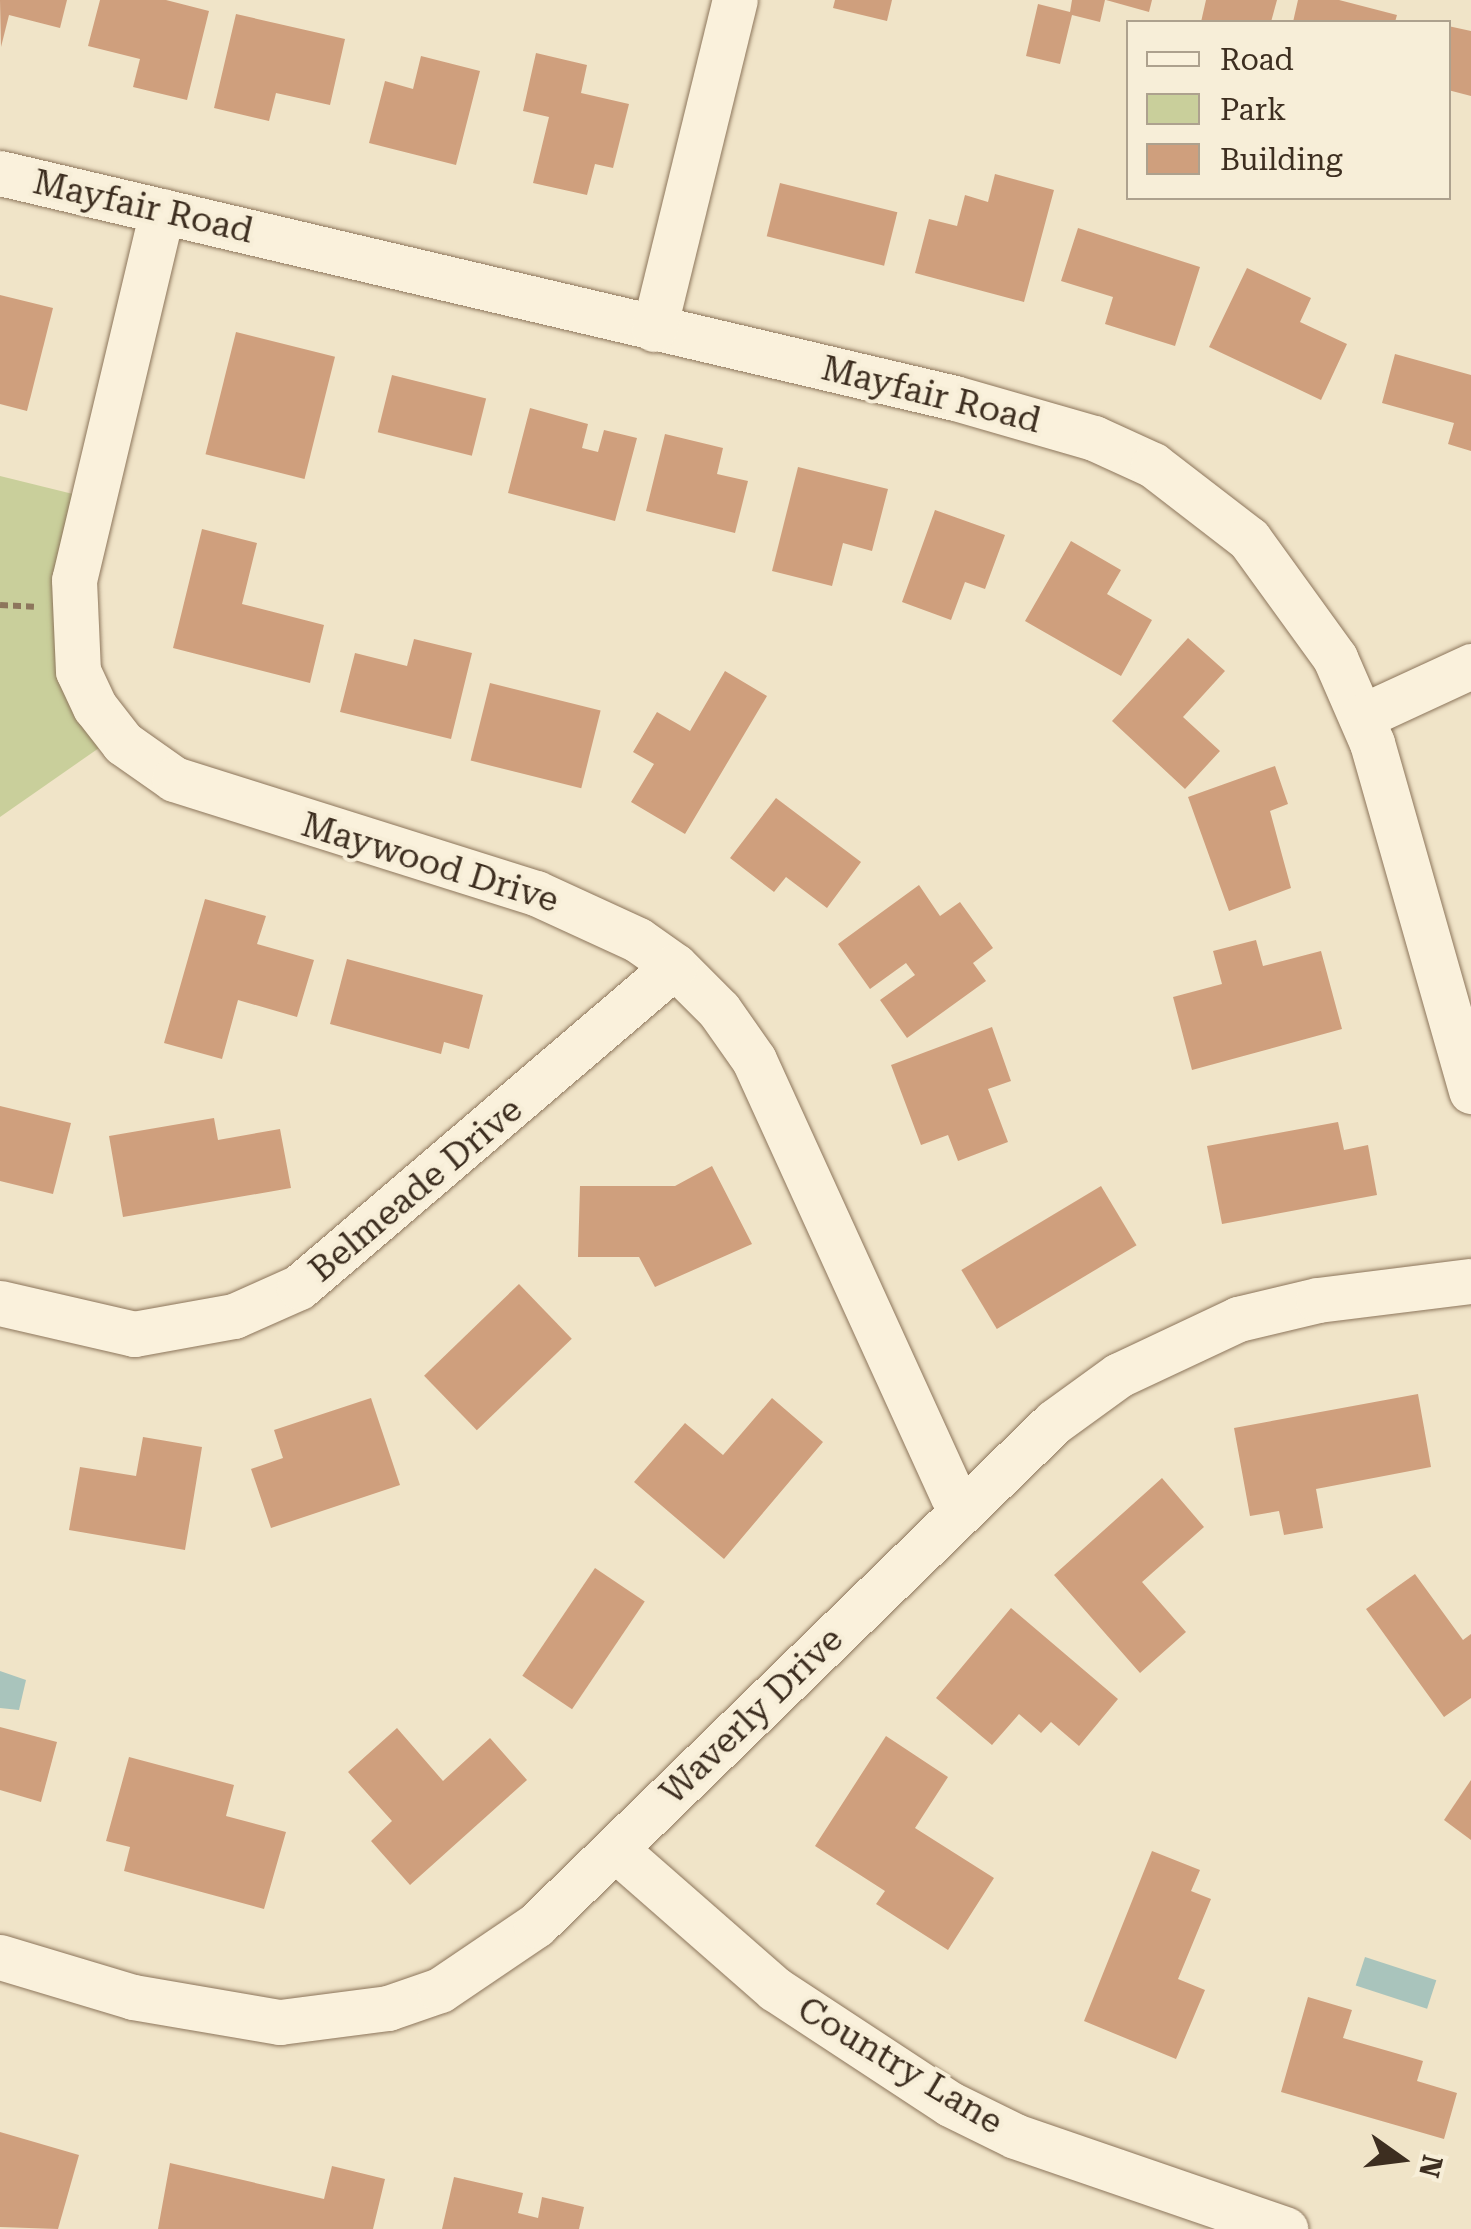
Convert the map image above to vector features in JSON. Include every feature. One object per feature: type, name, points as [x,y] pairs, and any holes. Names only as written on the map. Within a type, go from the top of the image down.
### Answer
[{"type":"street","points":[[654,329],[735,0]]},
{"type":"street","name":"Mayfair Road","points":[[0,173],[955,398],[1094,438],[1152,465],[1249,539],[1335,658],[1362,716],[1471,1091]]},
{"type":"street","name":"Maywood Drive","points":[[162,212],[74,580],[78,672],[95,707],[123,743],[174,779],[536,893],[638,940],[675,966],[719,1010],[754,1060],[953,1496],[965,1508]]},
{"type":"street","points":[[1362,716],[1471,666]]},
{"type":"street","name":"Belmeade Drive","points":[[0,1303],[134,1334],[234,1316],[299,1287],[675,966]]},
{"type":"street","name":"Waverly Drive","points":[[0,1958],[228,2018],[334,2019],[440,1990],[489,1962],[615,1850],[1054,1422],[1119,1374],[1181,1340],[1318,1300],[1471,1281]]},
{"type":"street","name":"Country Lane","points":[[615,1850],[775,1989],[950,2104],[1016,2136],[1284,2229]]},
{"type":"green space","points":[[0,476],[77,495],[99,748],[0,817]]},
{"type":"water","points":[[0,1671],[26,1680],[19,1710],[0,1708]]},
{"type":"water","points":[[1365,1957],[1436,1980],[1427,2009],[1356,1986]]},
{"type":"building","points":[[0,0],[67,0],[60,28],[9,15],[1,47]]},
{"type":"building","points":[[100,0],[166,0],[209,11],[187,100],[133,87],[140,59],[88,46]]},
{"type":"building","points":[[835,0],[892,0],[887,21],[833,8]]},
{"type":"building","points":[[1072,0],[1105,0],[1100,22],[1072,15],[1060,64],[1026,56],[1038,4],[1070,12]]},
{"type":"building","points":[[1106,0],[1152,0],[1149,12]]},
{"type":"building","points":[[1206,0],[1277,0],[1272,20],[1201,20]]},
{"type":"building","points":[[1298,0],[1339,0],[1397,15],[1396,20],[1293,20]]},
{"type":"building","points":[[236,14],[345,39],[330,105],[276,93],[269,121],[214,108]]},
{"type":"building","points":[[1451,27],[1471,31],[1471,96],[1451,91]]},
{"type":"building","points":[[536,53],[587,65],[581,93],[629,104],[613,168],[595,164],[587,195],[533,183],[549,117],[523,111]]},
{"type":"building","points":[[421,56],[480,71],[456,165],[369,143],[385,81],[413,89]]},
{"type":"building","points":[[995,174],[1054,190],[1024,302],[915,273],[929,219],[957,226],[965,195],[988,202]]},
{"type":"building","points":[[780,183],[897,212],[884,266],[767,236]]},
{"type":"building","points":[[1078,228],[1200,267],[1175,346],[1105,324],[1113,297],[1061,281]]},
{"type":"building","points":[[1247,268],[1311,298],[1300,322],[1347,344],[1321,400],[1209,347]]},
{"type":"building","points":[[0,295],[53,308],[27,411],[0,404]]},
{"type":"building","points":[[236,332],[335,357],[304,479],[206,454]]},
{"type":"building","points":[[1395,354],[1471,375],[1471,451],[1448,444],[1454,423],[1382,403]]},
{"type":"building","points":[[392,375],[486,398],[472,456],[378,432]]},
{"type":"building","points":[[530,408],[588,424],[582,448],[598,452],[604,430],[637,438],[615,521],[508,493]]},
{"type":"building","points":[[665,434],[723,448],[717,474],[748,481],[735,533],[646,511]]},
{"type":"building","points":[[798,467],[888,489],[872,551],[843,543],[832,586],[772,571]]},
{"type":"building","points":[[935,510],[1005,535],[985,589],[965,582],[951,620],[902,602]]},
{"type":"building","points":[[202,529],[257,543],[242,604],[324,625],[310,683],[173,648]]},
{"type":"building","points":[[1071,541],[1121,570],[1107,594],[1152,620],[1121,676],[1025,621]]},
{"type":"building","points":[[1188,638],[1225,671],[1183,717],[1220,751],[1185,789],[1112,721]]},
{"type":"building","points":[[414,639],[472,653],[451,739],[340,712],[355,653],[407,666]]},
{"type":"building","points":[[725,671],[767,696],[685,834],[631,802],[654,764],[633,752],[657,712],[690,731]]},
{"type":"building","points":[[490,683],[601,711],[581,788],[471,761]]},
{"type":"building","points":[[1275,766],[1288,804],[1270,811],[1291,888],[1229,911],[1188,797]]},
{"type":"building","points":[[776,798],[861,862],[827,908],[786,877],[774,892],[730,858]]},
{"type":"building","points":[[919,885],[940,916],[960,902],[993,948],[973,963],[986,981],[907,1038],[880,1000],[915,975],[906,963],[870,989],[838,944]]},
{"type":"building","points":[[205,899],[266,916],[257,944],[314,960],[297,1017],[238,1000],[222,1059],[164,1043]]},
{"type":"building","points":[[1256,940],[1263,966],[1321,951],[1342,1029],[1192,1070],[1173,997],[1222,984],[1213,951]]},
{"type":"building","points":[[347,959],[483,995],[469,1049],[444,1042],[441,1054],[330,1024]]},
{"type":"building","points":[[992,1027],[1011,1081],[988,1089],[1008,1142],[958,1161],[948,1135],[921,1145],[891,1065]]},
{"type":"building","points":[[0,1106],[71,1123],[53,1194],[0,1181]]},
{"type":"building","points":[[214,1118],[218,1140],[280,1129],[291,1188],[123,1217],[109,1136]]},
{"type":"building","points":[[1338,1122],[1344,1150],[1368,1145],[1377,1195],[1222,1224],[1207,1146]]},
{"type":"building","points":[[712,1166],[752,1244],[655,1287],[639,1257],[578,1257],[580,1186],[675,1186]]},
{"type":"building","points":[[1101,1186],[1137,1245],[997,1329],[961,1270]]},
{"type":"building","points":[[519,1284],[572,1339],[477,1430],[424,1376]]},
{"type":"building","points":[[1418,1394],[1431,1467],[1316,1489],[1323,1528],[1284,1535],[1279,1511],[1250,1516],[1234,1428]]},
{"type":"building","points":[[371,1398],[400,1485],[271,1528],[251,1469],[283,1458],[274,1430]]},
{"type":"building","points":[[772,1398],[823,1442],[724,1559],[634,1482],[685,1423],[723,1455]]},
{"type":"building","points":[[143,1437],[202,1447],[185,1550],[69,1530],[80,1467],[136,1476]]},
{"type":"building","points":[[1162,1478],[1204,1527],[1142,1582],[1186,1632],[1140,1673],[1054,1575]]},
{"type":"building","points":[[595,1568],[645,1602],[572,1709],[522,1676]]},
{"type":"building","points":[[1415,1574],[1463,1640],[1471,1634],[1471,1698],[1444,1717],[1366,1609]]},
{"type":"building","points":[[1011,1608],[1118,1699],[1079,1746],[1051,1722],[1041,1733],[1019,1714],[992,1745],[936,1698]]},
{"type":"building","points":[[0,1727],[57,1742],[41,1802],[0,1790]]},
{"type":"building","points":[[397,1728],[443,1781],[490,1738],[527,1780],[410,1885],[371,1841],[392,1821],[348,1772]]},
{"type":"building","points":[[886,1736],[948,1777],[915,1828],[994,1878],[948,1950],[876,1904],[885,1891],[815,1846]]},
{"type":"building","points":[[129,1757],[234,1785],[226,1816],[286,1832],[264,1909],[124,1871],[130,1847],[106,1841]]},
{"type":"building","points":[[1471,1780],[1471,1840],[1444,1820]]},
{"type":"building","points":[[1152,1851],[1200,1870],[1191,1891],[1211,1899],[1178,1979],[1205,1990],[1176,2059],[1084,2021]]},
{"type":"building","points":[[1308,1997],[1352,2010],[1343,2038],[1423,2061],[1417,2081],[1457,2093],[1444,2139],[1281,2092]]},
{"type":"building","points":[[0,2132],[79,2155],[58,2229],[0,2227]]},
{"type":"building","points":[[170,2163],[324,2199],[332,2166],[385,2179],[373,2229],[158,2229]]},
{"type":"building","points":[[454,2177],[523,2193],[518,2213],[538,2218],[542,2197],[584,2207],[579,2229],[442,2229]]}]
